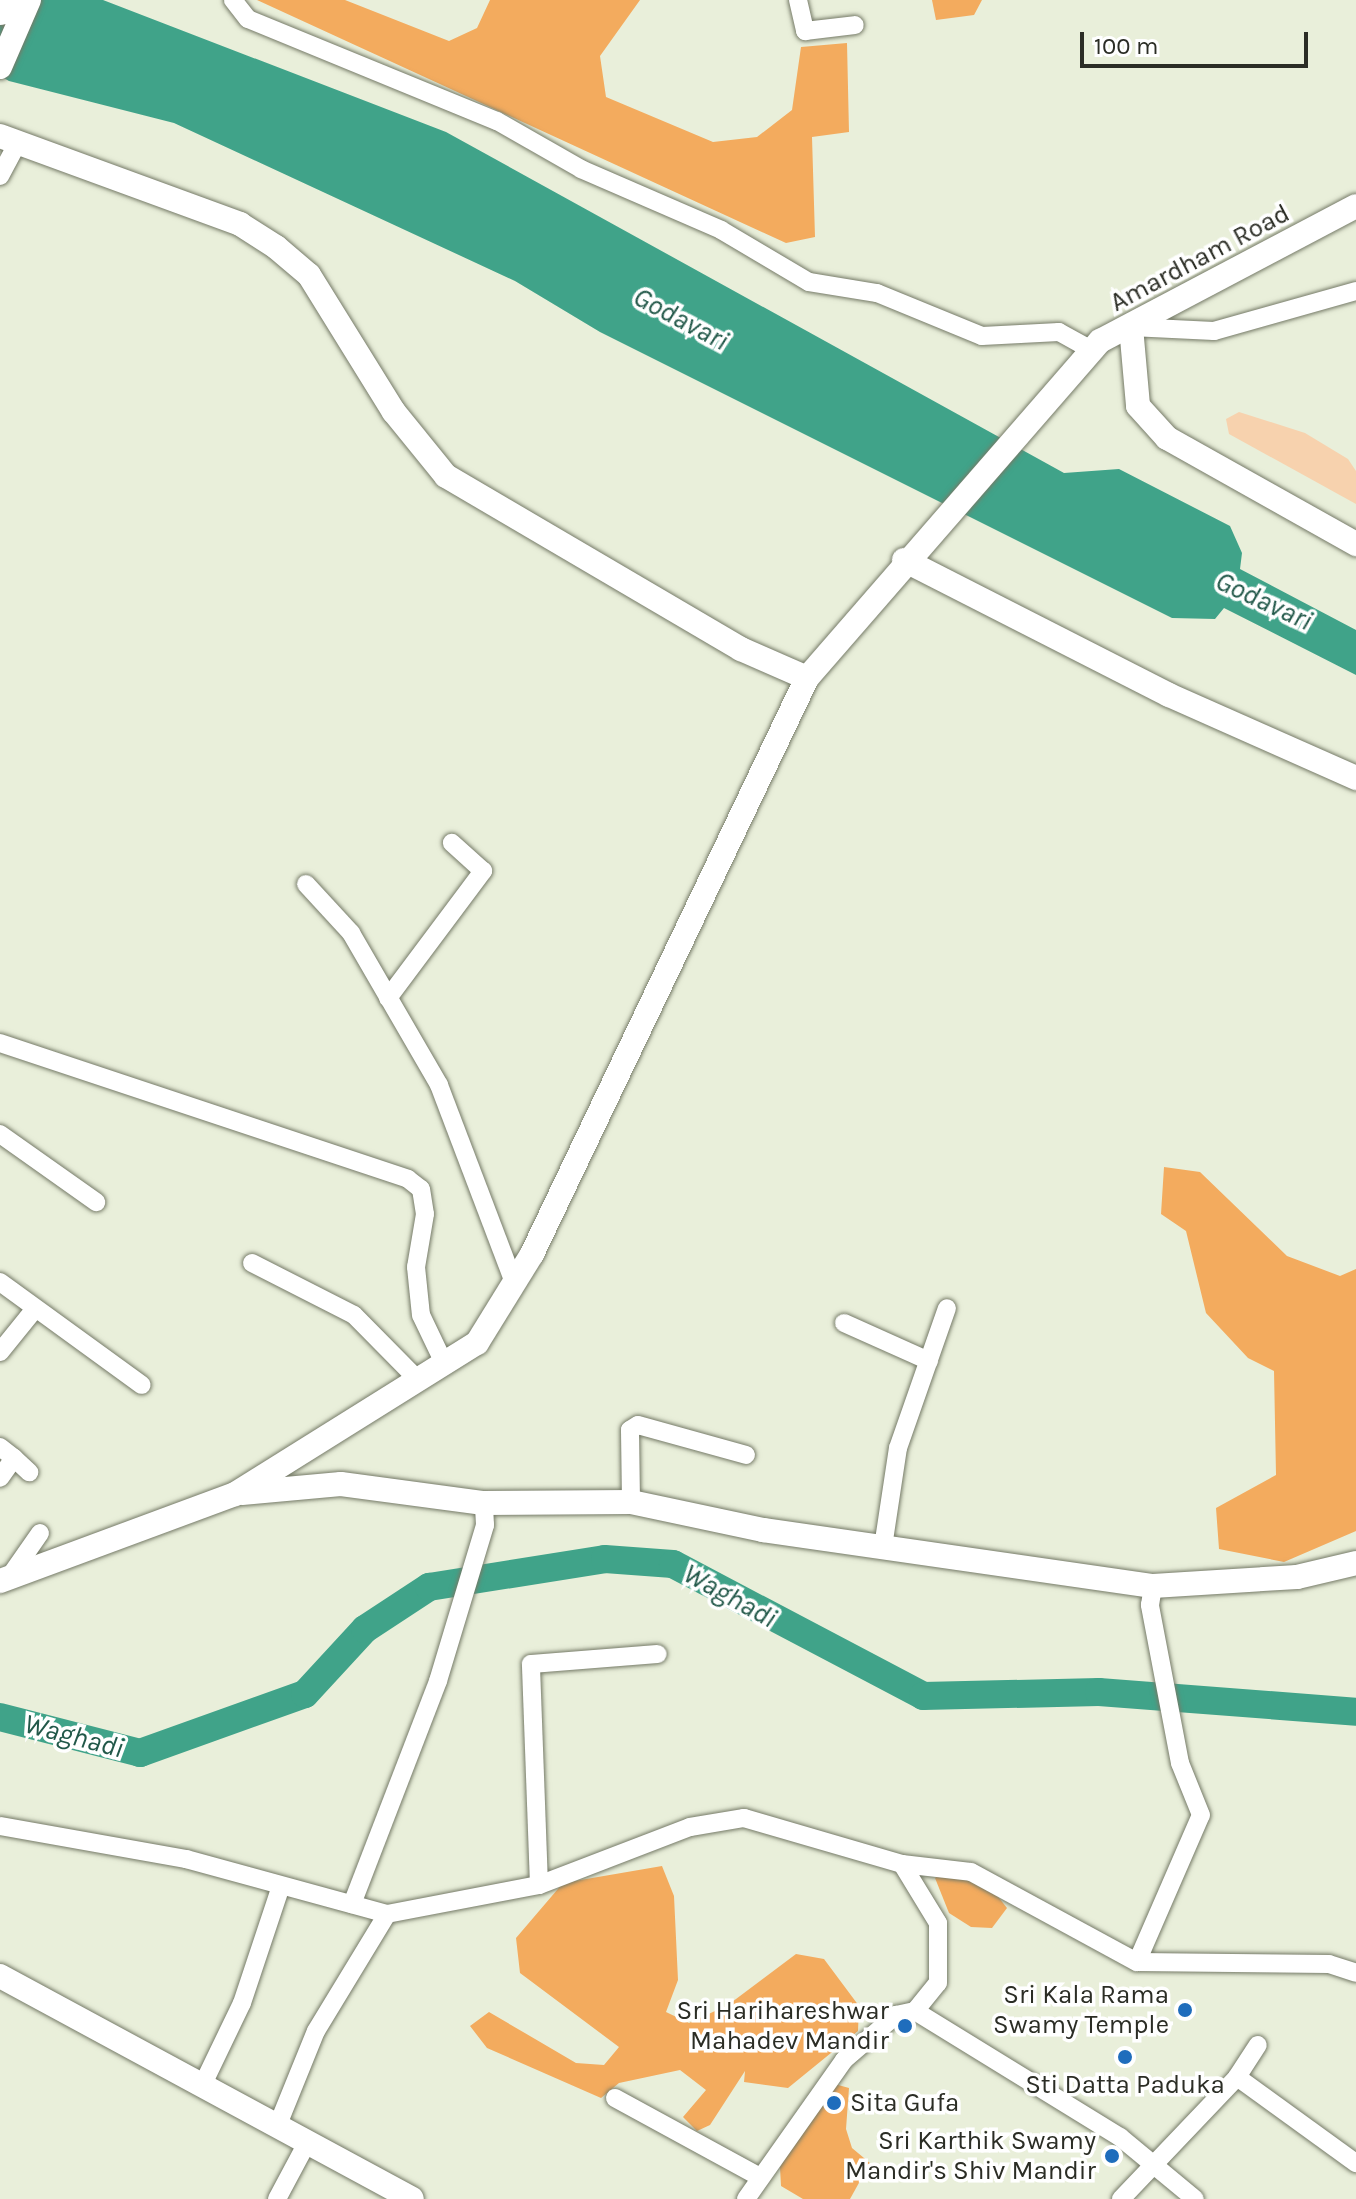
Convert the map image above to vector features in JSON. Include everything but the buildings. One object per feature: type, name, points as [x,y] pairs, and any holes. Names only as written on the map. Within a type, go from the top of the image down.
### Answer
[{"type":"highway","points":[[0,9],[4,0]]},
{"type":"street","points":[[0,67],[29,0]]},
{"type":"street","points":[[233,0],[248,19],[497,121],[581,169],[721,230],[809,282],[877,293],[982,336],[1059,332],[1085,359]]},
{"type":"street","points":[[798,0],[805,31],[855,25]]},
{"type":"street","points":[[0,176],[9,139],[240,224],[276,247],[309,275],[394,412],[446,476],[714,634],[807,678]]},
{"type":"street","name":"Amardham Road","points":[[235,1494],[477,1343],[515,1285],[807,678],[904,560],[1085,359],[1131,327],[1356,206]]},
{"type":"street","points":[[1356,291],[1214,331],[1131,327],[1138,406],[1167,438],[1356,544]]},
{"type":"street","points":[[904,560],[1169,695],[1356,778]]},
{"type":"street","points":[[388,998],[483,871],[452,843]]},
{"type":"street","points":[[306,884],[351,933],[472,1158],[515,1285]]},
{"type":"street","points":[[0,1043],[408,1179],[421,1189],[425,1214],[416,1267],[421,1315],[444,1363]]},
{"type":"street","points":[[0,1134],[96,1202]]},
{"type":"street","points":[[252,1263],[354,1315],[418,1380]]},
{"type":"street","points":[[0,1282],[34,1310],[142,1385]]},
{"type":"street","points":[[883,1547],[898,1448],[947,1308]]},
{"type":"street","points":[[0,1352],[34,1310]]},
{"type":"street","points":[[844,1323],[929,1361]]},
{"type":"street","points":[[631,1502],[630,1430],[638,1425],[746,1455]]},
{"type":"street","points":[[0,1478],[7,1453],[29,1472]]},
{"type":"street","points":[[4,1580],[235,1494],[341,1484],[484,1514],[631,1502],[883,1547],[1153,1586],[1297,1577],[1349,1559]]},
{"type":"street","points":[[352,1904],[438,1681],[484,1514]]},
{"type":"street","points":[[4,1580],[40,1533]]},
{"type":"street","points":[[1137,1962],[1201,1815],[1180,1763],[1153,1586]]},
{"type":"street","points":[[539,1885],[531,1664],[658,1654]]},
{"type":"street","points":[[0,1826],[186,1859],[387,1914],[539,1885],[690,1827],[744,1818],[902,1864],[971,1872],[1137,1962],[1329,1964],[1356,1973]]},
{"type":"street","points":[[746,2199],[844,2060],[896,2015],[915,2011],[938,1983],[943,1959],[938,1923],[902,1864]]},
{"type":"street","points":[[203,2084],[242,2003],[281,1886]]},
{"type":"street","points":[[279,2122],[316,2031],[387,1914]]},
{"type":"street","points":[[0,1976],[279,2122],[412,2199]]},
{"type":"street","points":[[915,2011],[1156,2163],[1195,2199]]},
{"type":"street","points":[[1121,2199],[1237,2077],[1258,2045]]},
{"type":"street","points":[[1237,2077],[1356,2163]]},
{"type":"street","points":[[615,2098],[760,2177]]},
{"type":"street","points":[[277,2199],[308,2141]]},
{"type":"shaded area","points":[[257,0],[345,0],[449,41],[477,28],[490,0],[640,0],[600,56],[606,97],[713,142],[757,137],[792,110],[801,47],[847,43],[849,132],[812,137],[815,237],[786,243]]},
{"type":"shaded area","points":[[932,0],[982,0],[974,15],[936,20]]},
{"type":"shaded area","points":[[1239,412],[1305,433],[1348,459],[1356,471],[1356,504],[1229,434],[1226,419]]},
{"type":"shaded area","points":[[1164,1167],[1200,1172],[1287,1256],[1340,1276],[1356,1269],[1356,1531],[1284,1562],[1219,1549],[1216,1508],[1276,1475],[1274,1371],[1248,1358],[1206,1313],[1186,1231],[1161,1214]]},
{"type":"shaded area","points":[[662,1866],[674,1896],[678,1980],[666,2012],[689,2023],[728,2005],[796,1954],[824,1959],[859,2006],[858,2031],[788,2088],[744,2082],[745,2071],[710,2125],[697,2131],[683,2117],[706,2090],[680,2070],[619,2083],[601,2098],[487,2048],[470,2026],[489,2012],[576,2063],[604,2065],[619,2047],[520,1973],[516,1938],[563,1883]]},
{"type":"shaded area","points":[[947,1871],[992,1889],[1007,1908],[992,1928],[971,1927],[949,1913],[935,1878]]},
{"type":"shaded area","points":[[831,2083],[849,2088],[846,2129],[852,2148],[870,2163],[850,2199],[803,2199],[781,2186],[780,2167]]},
{"type":"water","name":"Godavari","points":[[0,0],[103,0],[446,132],[1064,473],[1119,469],[1230,526],[1242,553],[1240,569],[1356,630],[1356,675],[1224,608],[1215,619],[1172,618],[600,332],[515,281],[174,123],[9,81],[0,76]]},
{"type":"waterway","name":"Waghadi","points":[[0,1717],[140,1753],[305,1694],[365,1629],[429,1587],[605,1559],[673,1564],[923,1696],[1099,1692],[1356,1712]]},
{"type":"place","name":"Sri Kala Rama Swamy Temple","points":[[1185,2010]]},
{"type":"place","name":"Sri Harihareshwar Mahadev Mandir","points":[[905,2026]]},
{"type":"place","name":"Sti Datta Paduka","points":[[1125,2057]]},
{"type":"place","name":"Sita Gufa","points":[[834,2103]]},
{"type":"place","name":"Sri Karthik Swamy Mandir's Shiv Mandir","points":[[1112,2156]]}]
